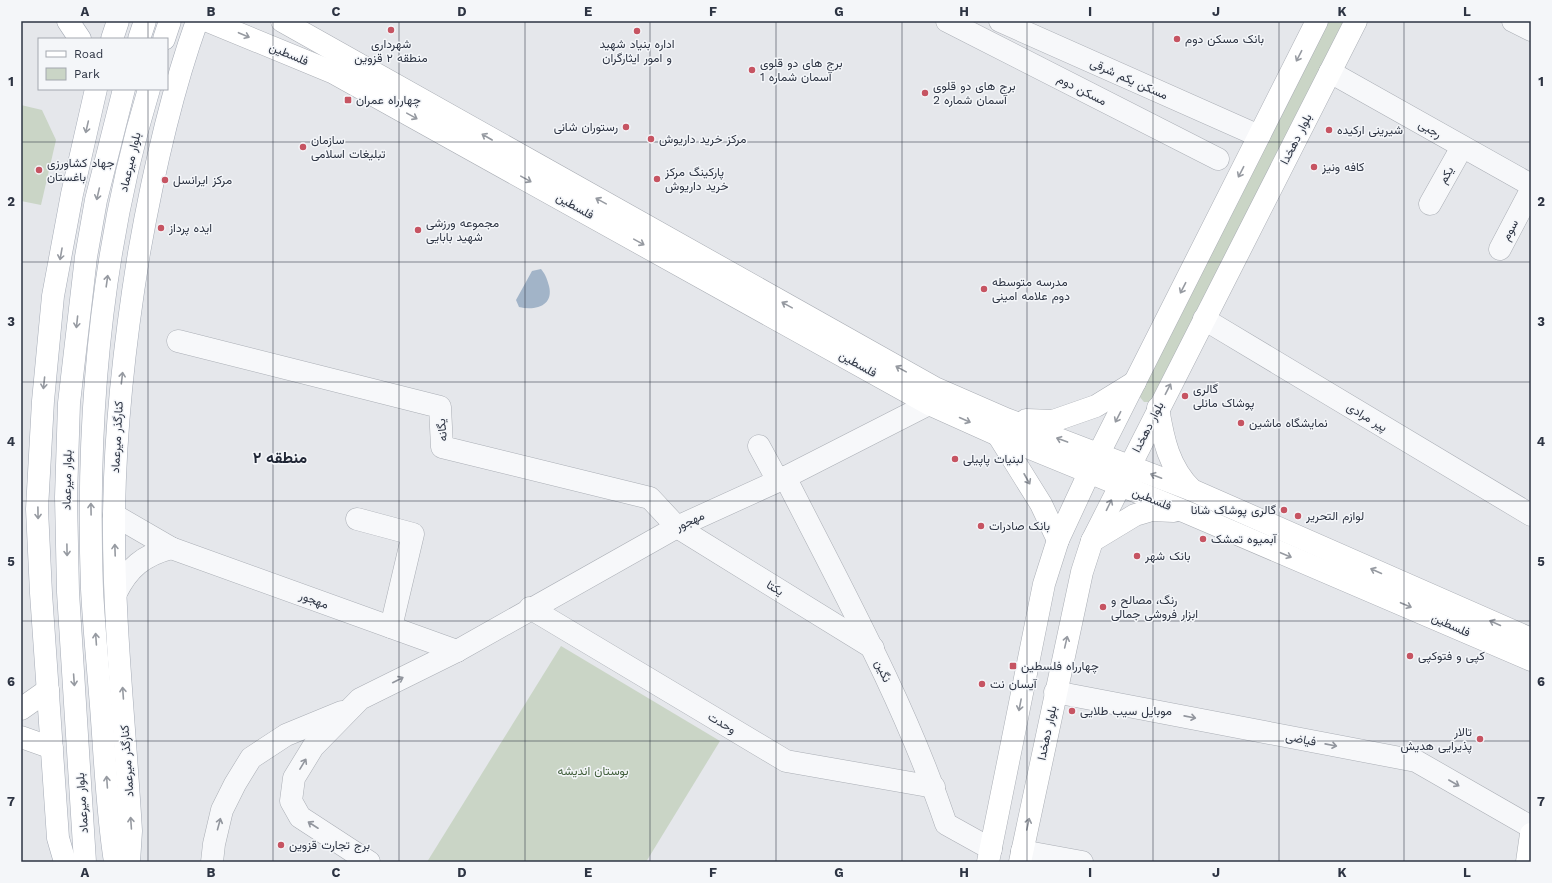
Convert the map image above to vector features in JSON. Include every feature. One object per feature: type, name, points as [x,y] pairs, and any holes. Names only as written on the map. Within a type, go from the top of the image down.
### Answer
[{"type":"main road","points":[[68,21],[79,38]]},
{"type":"main road","points":[[112,38],[118,21]]},
{"type":"main road","points":[[140,38],[145,21]]},
{"type":"main road","points":[[164,38],[170,21]]},
{"type":"main road","name":"کنارگذر میرعماد","points":[[129,862],[131,831],[116,593],[114,515],[118,405],[131,302],[168,96],[197,21]]},
{"type":"main road","name":"فلسطین","points":[[208,21],[332,72],[932,396],[1002,427],[1089,473],[1124,476],[1192,490],[1531,655]]},
{"type":"main road","name":"فلسطین","points":[[282,21],[932,396]]},
{"type":"main road","points":[[990,856],[1044,584],[1058,540],[1089,473],[1317,21]]},
{"type":"main road","name":"بلوار دهخدا","points":[[1021,856],[1082,572],[1092,541],[1158,408],[1356,21]]},
{"type":"main road","points":[[65,862],[58,838],[41,593],[38,509],[43,401],[53,296],[72,194],[96,90]]},
{"type":"main road","name":"بلوار میرعماد","points":[[85,862],[68,592],[66,497],[69,403],[86,257],[96,200],[122,95]]},
{"type":"main road","name":"بلوار میرعماد","points":[[115,862],[92,591],[90,497],[94,405],[103,304],[120,205],[146,99]]},
{"type":"main road","points":[[1002,427],[1053,421],[1096,406],[1135,382]]},
{"type":"main road","points":[[1158,408],[1162,430],[1172,464],[1182,480],[1192,490]]},
{"type":"main road","points":[[1002,427],[1099,454],[1124,476]]},
{"type":"main road","points":[[1002,427],[1058,540]]},
{"type":"main road","name":"فلسطین","points":[[1124,476],[1186,512],[1531,655]]},
{"type":"main road","points":[[1092,541],[1135,515],[1152,510],[1186,512]]},
{"type":"main road","points":[[21,709],[48,690]]},
{"type":"main road","points":[[21,738],[52,748]]},
{"type":"main road","points":[[1527,862],[1531,834]]},
{"type":"street","name":"مسکن دوم","points":[[947,21],[1218,159]]},
{"type":"street","name":"مسکن یکم شرقی","points":[[1000,21],[1259,136]]},
{"type":"street","points":[[1513,21],[1531,30]]},
{"type":"street","name":"رجبی","points":[[1330,72],[1531,185]]},
{"type":"street","name":"یکم","points":[[1430,204],[1462,147]]},
{"type":"street","name":"سوم","points":[[1500,249],[1531,190]]},
{"type":"street","name":"پیر مرادی","points":[[1204,319],[1531,515]]},
{"type":"street","name":"یگانه","points":[[178,341],[440,407],[442,447],[650,498],[677,527]]},
{"type":"street","name":"مهجور","points":[[369,862],[300,817],[291,801],[294,778],[313,747],[360,699],[456,651],[530,608],[677,527],[781,479],[932,396]]},
{"type":"street","name":"نگین","points":[[759,446],[781,479],[873,648],[934,787],[946,824],[990,856]]},
{"type":"street","name":"مهجور","points":[[114,515],[171,548],[456,651]]},
{"type":"street","points":[[357,519],[413,534],[391,627]]},
{"type":"street","name":"یکتا","points":[[677,527],[873,648]]},
{"type":"street","points":[[116,593],[122,580],[136,565],[157,552],[171,548]]},
{"type":"street","name":"وحدت","points":[[530,608],[786,761],[934,787]]},
{"type":"street","name":"فیاضی","points":[[1055,692],[1416,761],[1531,827]]},
{"type":"street","points":[[212,862],[214,844],[222,810],[235,784],[251,758],[286,735],[351,708]]},
{"type":"street","points":[[1021,856],[1082,862]]},
{"type":"green space","points":[[1318,21],[1356,21],[1153,402],[1144,402],[1139,396]]},
{"type":"green space","points":[[21,105],[42,110],[56,140],[41,205],[21,201]]},
{"type":"green space","name":"بوستان اندیشه","points":[[561,646],[720,741],[646,862],[427,862]]},
{"type":"water","points":[[541,269],[549,286],[549,298],[542,306],[531,308],[519,307],[516,300],[532,271]]},
{"type":"place","name":"شهرداری منطقه ۲ قزوین","points":[[391,30]]},
{"type":"place","name":"اداره بنیاد شهید و امور ایثارگران","points":[[637,31]]},
{"type":"place","name":"بانک مسکن دوم","points":[[1177,39]]},
{"type":"place","name":"برج های دو قلوی آسمان شماره 1","points":[[752,70]]},
{"type":"place","name":"برج های دو قلوی آسمان شماره 2","points":[[925,93]]},
{"type":"place","name":"چهارراه عمران","points":[[348,100]]},
{"type":"place","name":"رستوران شانی","points":[[626,127]]},
{"type":"place","name":"شیرینی ارکیده","points":[[1329,130]]},
{"type":"place","name":"مرکز خرید داریوش","points":[[651,139]]},
{"type":"place","name":"سازمان تبلیغات اسلامی","points":[[303,147]]},
{"type":"place","name":"کافه ونیز","points":[[1314,167]]},
{"type":"place","name":"جهاد کشاورزی باغستان","points":[[39,170]]},
{"type":"place","name":"پارکینگ مرکز خرید داریوش","points":[[657,179]]},
{"type":"place","name":"مرکز ایرانسل","points":[[165,180]]},
{"type":"place","name":"ایده پرداز","points":[[161,228]]},
{"type":"place","name":"مجموعه ورزشی شهید بابایی","points":[[418,230]]},
{"type":"place","name":"مدرسه متوسطه دوم علامه امینی","points":[[984,289]]},
{"type":"place","name":"گالری پوشاک مانلی","points":[[1185,396]]},
{"type":"place","name":"نمایشگاه ماشین","points":[[1241,423]]},
{"type":"place","name":"لبنیات پاپیلی","points":[[955,459]]},
{"type":"place","name":"گالری پوشاک شانا","points":[[1284,510]]},
{"type":"place","name":"لوازم التحریر","points":[[1298,516]]},
{"type":"place","name":"بانک صادرات","points":[[981,526]]},
{"type":"place","name":"آبمیوه تمشک","points":[[1203,539]]},
{"type":"place","name":"بانک شهر","points":[[1137,556]]},
{"type":"place","name":"رنگ، مصالح و ابزار فروشی جمالی","points":[[1103,607]]},
{"type":"place","name":"کپی و فتوکپی","points":[[1410,656]]},
{"type":"place","name":"چهارراه فلسطین","points":[[1013,666]]},
{"type":"place","name":"آیسان نت","points":[[982,684]]},
{"type":"place","name":"موبایل سیب طلایی","points":[[1072,711]]},
{"type":"place","name":"تالار پذیرایی هدیش","points":[[1480,739]]},
{"type":"place","name":"برج تجارت قزوین","points":[[281,845]]},
{"type":"district","name":"منطقه ۲","points":[[280,457]]}]
